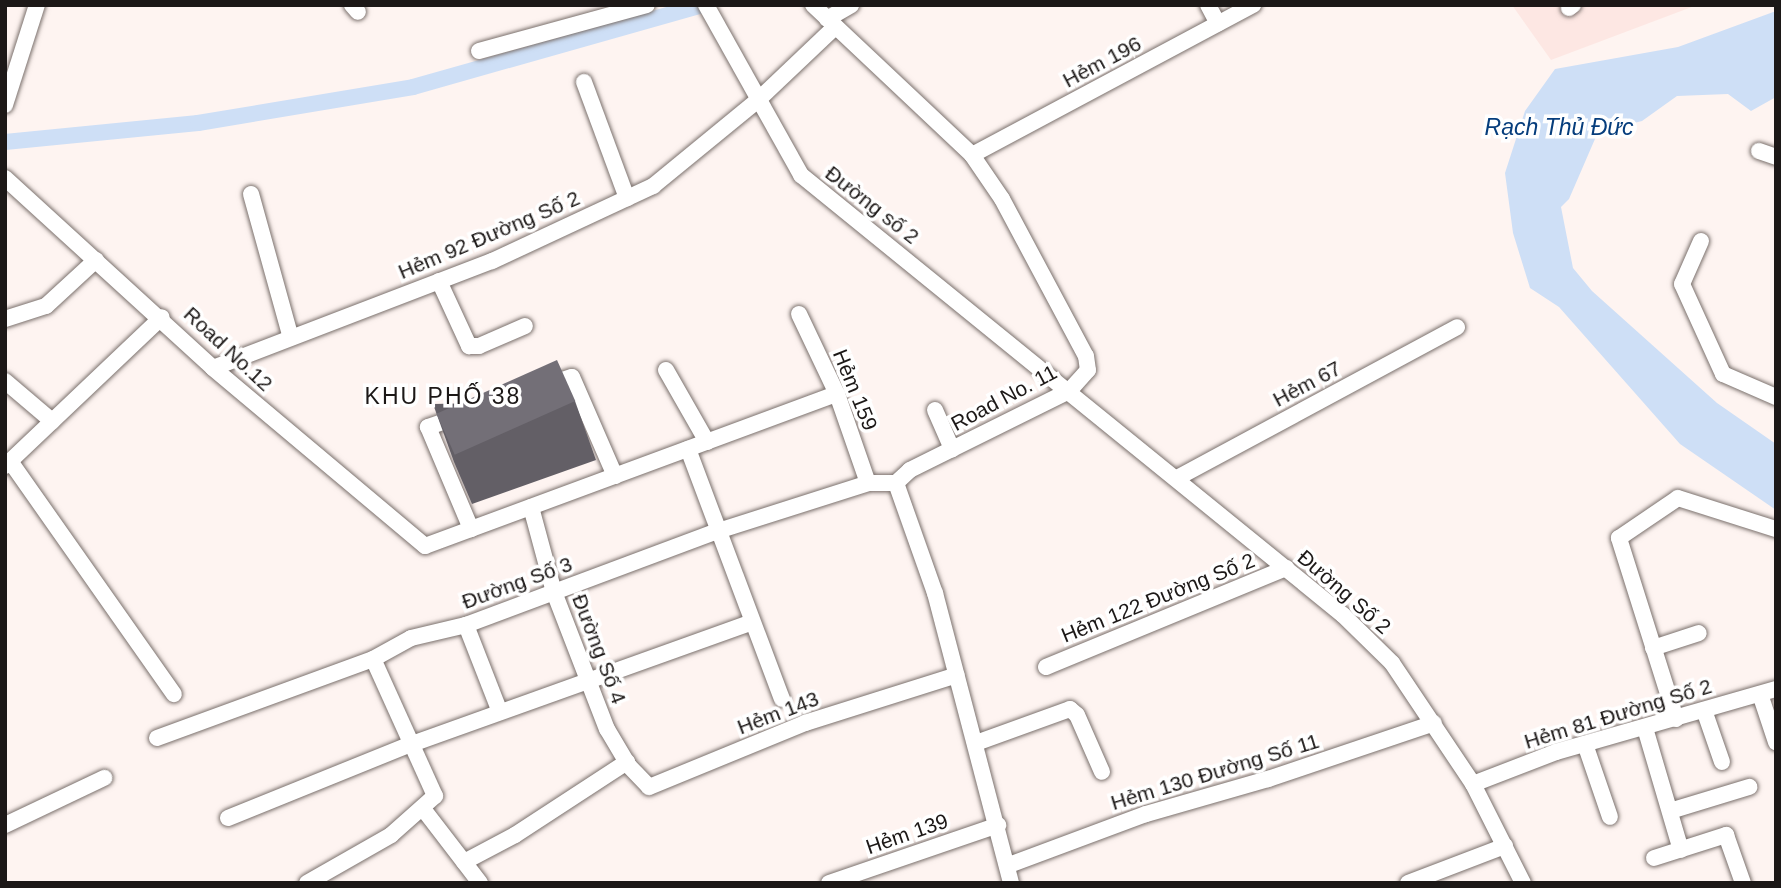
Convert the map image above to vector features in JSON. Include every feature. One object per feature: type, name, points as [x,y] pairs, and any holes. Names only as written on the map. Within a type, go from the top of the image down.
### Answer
[{"type":"street","points":[[5,105],[37,5]]},
{"type":"street","points":[[479,51],[603,11],[647,5]]},
{"type":"street","name":"Đường số 2","points":[[706,5],[757,101],[801,175],[1069,391]]},
{"type":"street","name":"Road No. 11","points":[[813,5],[972,155],[1003,199],[1086,356],[1088,370],[1069,391],[909,470],[896,483]]},
{"type":"street","name":"Hẻm 92 Đường Số 2","points":[[213,368],[439,281],[653,186],[757,101],[851,5]]},
{"type":"street","points":[[1208,5],[1218,24]]},
{"type":"street","name":"Hẻm 196","points":[[972,155],[1253,5]]},
{"type":"street","points":[[584,82],[627,198]]},
{"type":"street","points":[[1759,151],[1776,157]]},
{"type":"street","name":"Road No.12","points":[[5,178],[162,317],[213,368],[425,546],[471,529]]},
{"type":"street","points":[[251,194],[291,338]]},
{"type":"street","points":[[1701,241],[1682,284],[1723,374],[1776,397]]},
{"type":"street","points":[[5,319],[46,306],[96,260]]},
{"type":"street","points":[[439,281],[469,346],[479,346],[525,326]]},
{"type":"street","name":"Hẻm 159","points":[[799,314],[838,394],[868,483]]},
{"type":"street","points":[[162,317],[8,463],[174,694]]},
{"type":"street","name":"Hẻm 67","points":[[1177,478],[1457,327]]},
{"type":"street","points":[[666,370],[707,442]]},
{"type":"street","points":[[533,390],[572,377],[615,476]]},
{"type":"street","points":[[5,381],[52,421]]},
{"type":"street","name":"Đường Số 2","points":[[1069,391],[1286,568],[1392,663],[1473,784],[1523,883]]},
{"type":"street","points":[[480,408],[428,426],[471,529],[838,394]]},
{"type":"street","points":[[935,410],[952,449]]},
{"type":"street","points":[[688,449],[782,699]]},
{"type":"street","name":"Đường Số 3","points":[[157,738],[373,659],[411,638],[466,625],[718,531],[868,483],[896,483]]},
{"type":"street","points":[[896,483],[935,593],[1012,883]]},
{"type":"street","points":[[1675,719],[1619,538],[1627,530],[1678,498],[1776,529]]},
{"type":"street","name":"Đường Số 4","points":[[531,507],[554,592],[607,729],[627,762]]},
{"type":"street","name":"Hẻm 122 Đường Số 2","points":[[1046,667],[1286,568]]},
{"type":"street","points":[[228,818],[409,745],[752,622]]},
{"type":"street","points":[[466,625],[500,712]]},
{"type":"street","points":[[1653,648],[1699,633]]},
{"type":"street","points":[[307,883],[391,835],[424,810],[435,796],[409,745],[373,659]]},
{"type":"street","name":"Hẻm 143","points":[[627,762],[646,785],[655,788],[805,723],[957,675]]},
{"type":"street","points":[[1768,692],[1776,742]]},
{"type":"street","name":"Hẻm 81 Đường Số 2","points":[[1473,784],[1585,744],[1768,692]]},
{"type":"street","points":[[976,744],[1070,709],[1077,715],[1102,772]]},
{"type":"street","points":[[1704,710],[1722,762]]},
{"type":"street","name":"Hẻm 130 Đường Số 11","points":[[1009,865],[1146,814],[1268,779],[1434,723]]},
{"type":"street","points":[[1645,728],[1681,850]]},
{"type":"street","points":[[1585,744],[1610,817]]},
{"type":"street","points":[[464,862],[514,835],[627,762]]},
{"type":"street","points":[[5,825],[104,778]]},
{"type":"street","points":[[1670,811],[1749,787]]},
{"type":"street","points":[[424,810],[480,883]]},
{"type":"street","name":"Hẻm 139","points":[[829,883],[998,825]]},
{"type":"street","points":[[1654,858],[1726,835],[1743,883]]},
{"type":"street","points":[[1408,883],[1505,846]]},
{"type":"shaded area","points":[[1512,5],[1697,5],[1551,60]]},
{"type":"water","name":"Rạch Thủ Đức","points":[[1776,11],[1776,97],[1751,111],[1728,94],[1677,96],[1642,121],[1598,132],[1569,199],[1561,207],[1573,268],[1592,291],[1717,403],[1776,444],[1776,510],[1680,444],[1559,307],[1530,288],[1513,233],[1505,173],[1525,111],[1555,69],[1678,47]]},
{"type":"building","points":[[557,360],[575,401],[455,455],[436,414]]},
{"type":"waterway","points":[[5,142],[198,123],[413,87],[702,5]]},
{"type":"district","name":"KHU PHỐ 38","points":[[443,396]]}]
